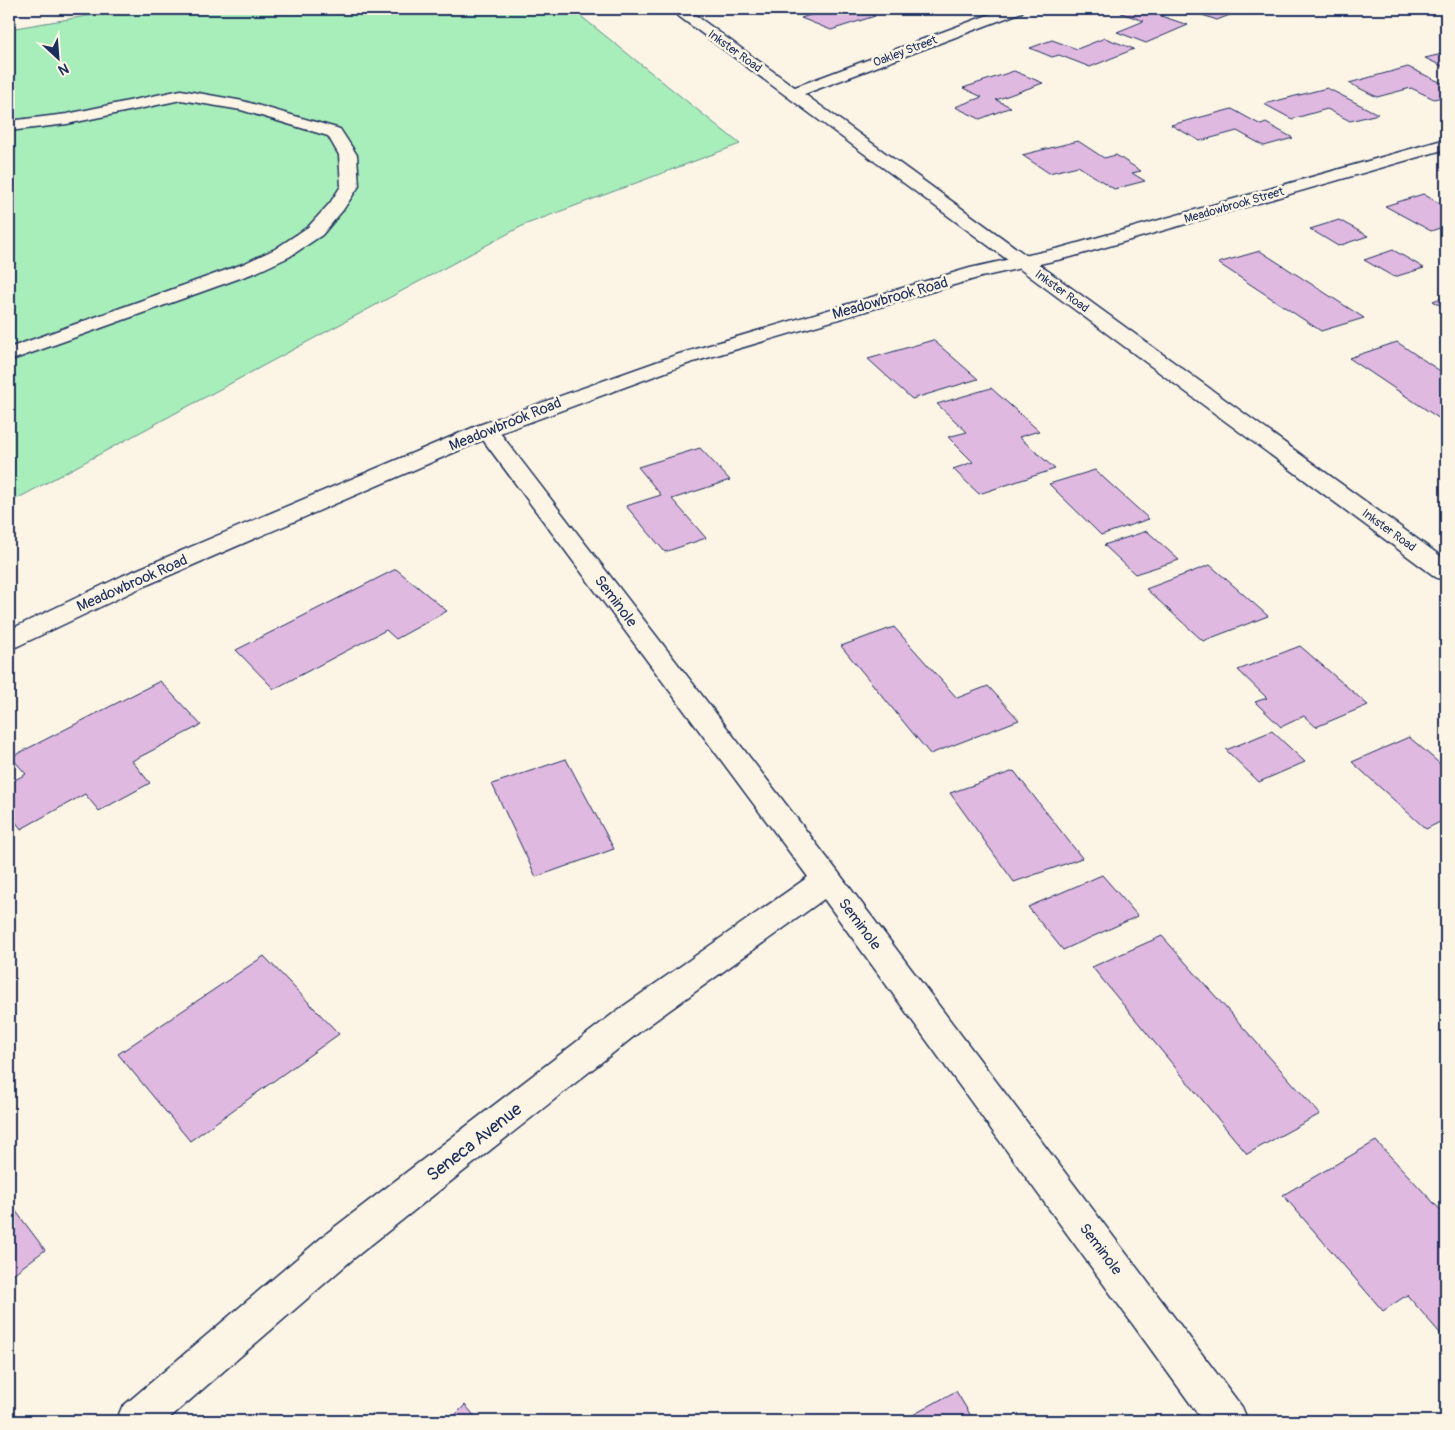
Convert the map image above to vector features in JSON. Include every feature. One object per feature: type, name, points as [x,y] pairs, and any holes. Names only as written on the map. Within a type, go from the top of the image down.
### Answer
[{"type":"street","name":"Inkster Road","points":[[678,9],[1446,572]]},
{"type":"street","name":"Oakley Street","points":[[793,93],[1017,9]]},
{"type":"street","points":[[9,126],[67,119],[181,95],[243,106],[334,133],[348,155],[350,186],[337,206],[315,231],[282,253],[250,268],[9,355]]},
{"type":"street","name":"Meadowbrook Street","points":[[1021,261],[1064,253],[1443,147]]},
{"type":"street","name":"Meadowbrook Road","points":[[9,640],[131,582],[487,430],[596,389],[683,359],[1021,261]]},
{"type":"street","name":"Seminole","points":[[487,430],[827,880],[1228,1421]]},
{"type":"street","name":"Seneca Avenue","points":[[136,1421],[340,1246],[630,1020],[827,880]]},
{"type":"green space","points":[[129,9],[572,9],[740,144],[524,225],[9,503],[9,29]]},
{"type":"building","points":[[828,9],[866,9],[862,10],[875,16],[831,30],[801,18]]},
{"type":"building","points":[[1133,9],[1151,9],[1166,14],[1161,16],[1188,25],[1146,43],[1117,32],[1144,21],[1121,13]]},
{"type":"building","points":[[1185,9],[1245,9],[1217,20]]},
{"type":"building","points":[[1105,38],[1134,49],[1090,67],[1059,55],[1052,57],[1030,48],[1052,40],[1077,49]]},
{"type":"building","points":[[1446,53],[1446,68],[1425,58]]},
{"type":"building","points":[[1408,67],[1446,85],[1446,96],[1434,99],[1411,88],[1377,97],[1349,83]]},
{"type":"building","points":[[1014,71],[1043,83],[996,100],[1011,107],[980,119],[955,107],[982,97],[963,88]]},
{"type":"building","points":[[1327,88],[1378,114],[1350,121],[1327,109],[1292,119],[1264,104]]},
{"type":"building","points":[[1232,109],[1261,125],[1266,123],[1293,138],[1264,146],[1237,131],[1200,141],[1171,125]]},
{"type":"building","points":[[1078,141],[1104,158],[1116,155],[1141,171],[1132,173],[1145,181],[1114,189],[1078,166],[1049,173],[1022,155]]},
{"type":"building","points":[[1423,194],[1446,207],[1446,226],[1431,231],[1385,206]]},
{"type":"building","points":[[1339,220],[1368,236],[1338,246],[1310,229]]},
{"type":"building","points":[[1393,250],[1424,268],[1394,277],[1364,260]]},
{"type":"building","points":[[1260,251],[1364,318],[1321,331],[1218,263]]},
{"type":"building","points":[[1446,296],[1446,309],[1433,301]]},
{"type":"building","points":[[933,340],[978,379],[912,399],[868,359]]},
{"type":"building","points":[[1397,342],[1446,375],[1446,423],[1349,358]]},
{"type":"building","points":[[991,388],[1039,431],[1019,437],[1055,469],[979,494],[953,469],[973,462],[948,437],[967,432],[937,404]]},
{"type":"building","points":[[700,448],[730,480],[672,499],[706,538],[665,552],[626,506],[661,495],[638,467]]},
{"type":"building","points":[[1095,470],[1149,519],[1101,535],[1049,484]]},
{"type":"building","points":[[1147,531],[1179,560],[1135,574],[1104,545]]},
{"type":"building","points":[[1210,565],[1268,616],[1203,641],[1146,589]]},
{"type":"building","points":[[396,569],[447,611],[396,639],[386,630],[274,689],[236,650]]},
{"type":"building","points":[[894,627],[957,698],[988,686],[1019,720],[930,754],[841,646]]},
{"type":"building","points":[[1300,646],[1368,705],[1316,727],[1304,716],[1281,727],[1255,702],[1267,698],[1238,670]]},
{"type":"building","points":[[160,681],[201,725],[132,761],[150,783],[99,811],[85,794],[21,829],[9,813],[9,783],[26,774],[11,757]]},
{"type":"building","points":[[1272,731],[1305,762],[1259,782],[1226,750]]},
{"type":"building","points":[[1409,737],[1446,769],[1446,819],[1426,829],[1352,762]]},
{"type":"building","points":[[566,759],[614,849],[536,877],[492,784]]},
{"type":"building","points":[[1014,771],[1082,858],[1014,882],[950,793]]},
{"type":"building","points":[[1102,875],[1138,916],[1063,950],[1028,907]]},
{"type":"building","points":[[1162,936],[1320,1114],[1247,1154],[1092,967]]},
{"type":"building","points":[[264,956],[339,1034],[190,1141],[118,1054]]},
{"type":"building","points":[[1376,1141],[1446,1216],[1446,1340],[1407,1295],[1383,1311],[1283,1195]]},
{"type":"building","points":[[9,1202],[45,1250],[9,1277]]},
{"type":"building","points":[[956,1391],[974,1421],[902,1421]]},
{"type":"building","points":[[465,1405],[479,1421],[449,1421]]}]
